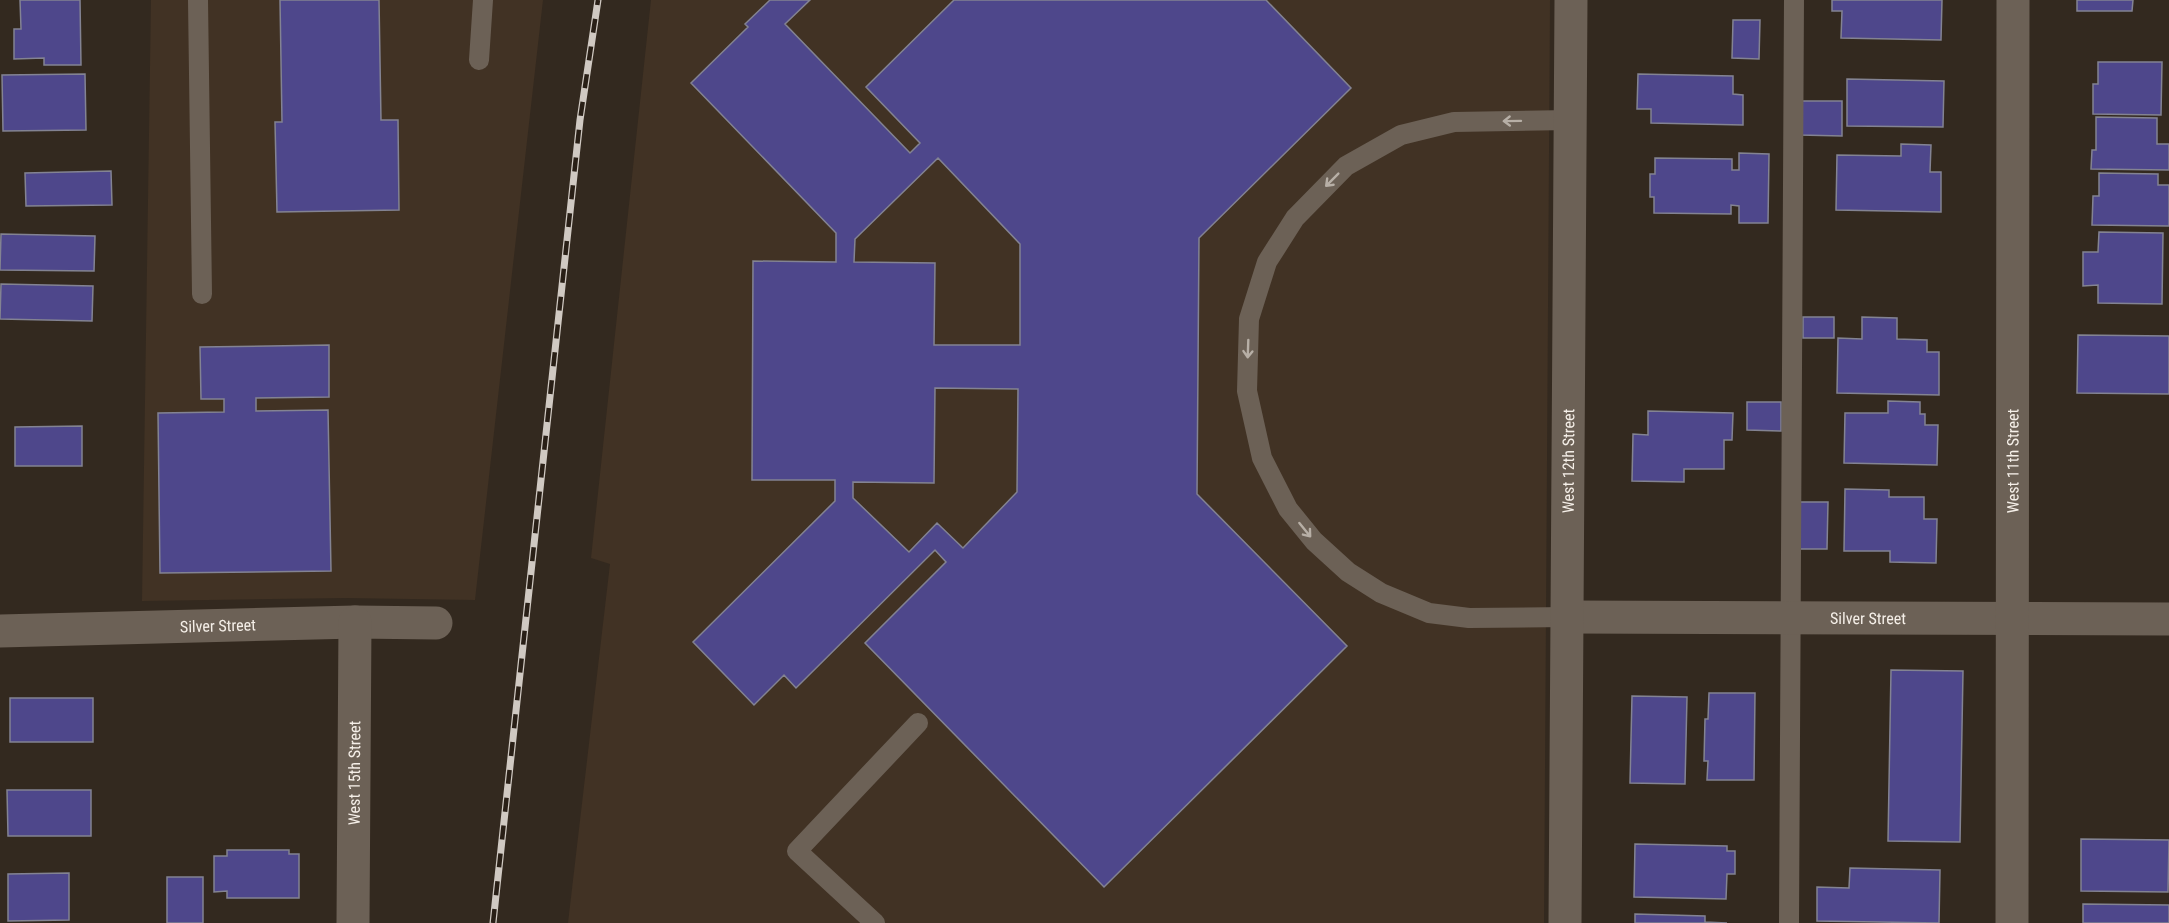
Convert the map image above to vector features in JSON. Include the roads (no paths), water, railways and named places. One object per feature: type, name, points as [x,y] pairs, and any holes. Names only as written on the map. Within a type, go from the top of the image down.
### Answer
[{"type":"street","name":"West 12th Street","points":[[1565,923],[1569,617],[1571,0]]},
{"type":"street","name":"West 11th Street","points":[[2012,923],[2013,0]]},
{"type":"street","name":"Silver Street","points":[[1569,617],[2169,619]]},
{"type":"street","name":"Silver Street","points":[[0,631],[355,622],[436,623]]},
{"type":"street","name":"West 15th Street","points":[[353,923],[355,622]]},
{"type":"lane","points":[[198,0],[202,294]]},
{"type":"lane","points":[[479,60],[483,0]]},
{"type":"lane","points":[[1789,923],[1794,0]]},
{"type":"lane","points":[[1569,617],[1469,618],[1429,613],[1381,593],[1348,572],[1314,542],[1288,509],[1262,458],[1247,391],[1249,319],[1267,262],[1295,218],[1346,166],[1401,135],[1454,122],[1570,120]]},
{"type":"lane","points":[[875,923],[797,851],[918,723]]},
{"type":"railway","points":[[493,923],[580,120],[598,0]]}]
